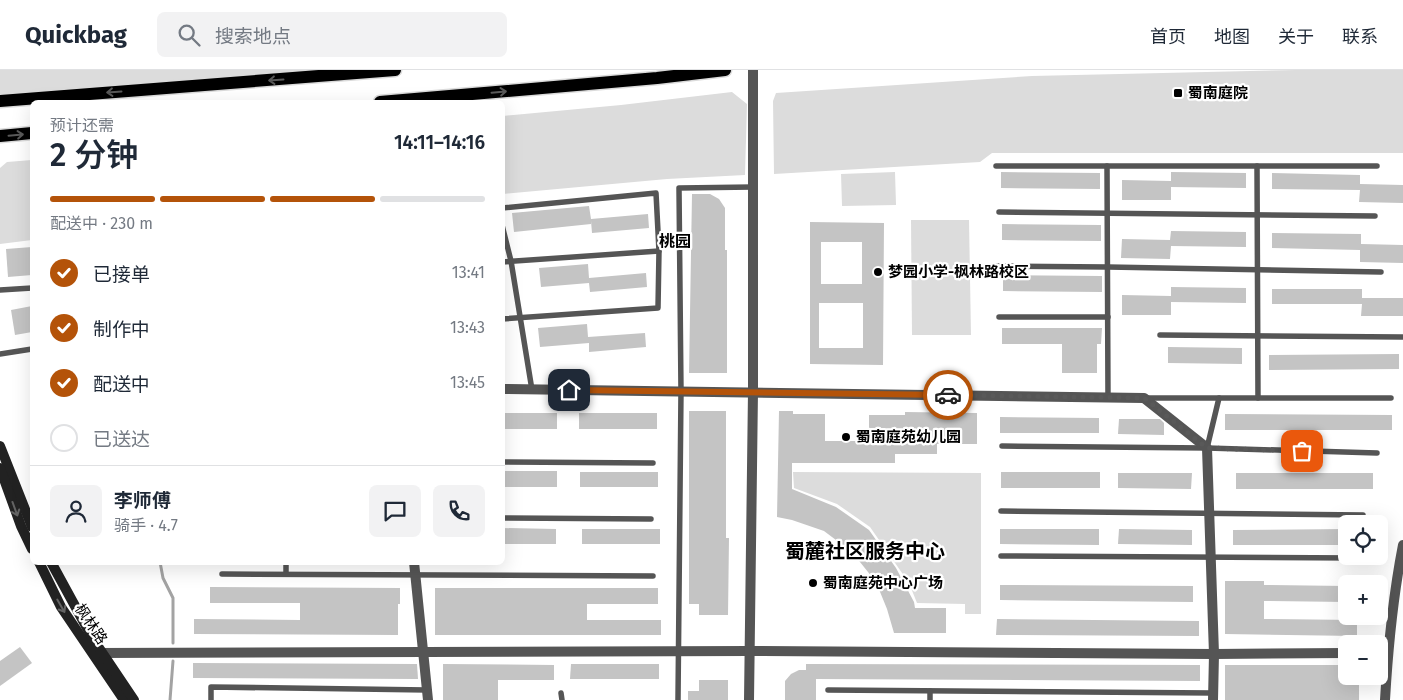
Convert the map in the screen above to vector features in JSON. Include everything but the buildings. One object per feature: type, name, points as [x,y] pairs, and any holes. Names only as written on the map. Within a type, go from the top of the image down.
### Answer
[{"type":"main road","points":[[0,101],[394,70]]},
{"type":"main road","points":[[403,100],[658,78],[725,70]]},
{"type":"main road","points":[[0,136],[30,133]]},
{"type":"main road","points":[[0,446],[30,522]]},
{"type":"main road","points":[[0,468],[21,526],[30,545]]},
{"type":"main road","name":"枫林路","points":[[41,565],[62,607],[134,700]]},
{"type":"main road","name":"枫林路","points":[[53,565],[93,639],[97,653],[124,700]]},
{"type":"street","points":[[749,700],[753,392],[753,70]]},
{"type":"street","points":[[505,389],[1144,398],[1207,448],[1214,654],[1213,697]]},
{"type":"street","points":[[1386,635],[1403,545]]},
{"type":"street","points":[[414,565],[427,695]]},
{"type":"street","points":[[97,653],[750,651],[1338,653]]},
{"type":"street","points":[[1384,685],[1385,700]]},
{"type":"lane","points":[[996,166],[1377,166]]},
{"type":"lane","points":[[1107,166],[1108,397]]},
{"type":"lane","points":[[1257,166],[1258,398]]},
{"type":"lane","points":[[678,700],[681,392],[679,188],[753,187]]},
{"type":"lane","points":[[505,208],[656,193],[659,251],[658,308],[505,319]]},
{"type":"lane","points":[[999,212],[1375,216]]},
{"type":"lane","points":[[505,237],[511,261],[532,390]]},
{"type":"lane","points":[[505,262],[659,251]]},
{"type":"lane","points":[[997,266],[1381,272]]},
{"type":"lane","points":[[0,290],[30,288]]},
{"type":"lane","points":[[999,317],[1108,317]]},
{"type":"lane","points":[[1160,335],[1402,337]]},
{"type":"lane","points":[[0,354],[30,349]]},
{"type":"lane","points":[[1144,398],[1392,398]]},
{"type":"lane","points":[[1207,448],[1220,398]]},
{"type":"lane","points":[[1002,446],[1207,448],[1377,454]]},
{"type":"lane","points":[[505,462],[653,463]]},
{"type":"lane","points":[[1001,511],[1362,514]]},
{"type":"lane","points":[[505,518],[651,519]]},
{"type":"lane","points":[[1001,556],[1338,558]]},
{"type":"lane","points":[[286,565],[286,574]]},
{"type":"lane","points":[[222,574],[653,576]]},
{"type":"lane","points":[[211,700],[211,687],[427,695]]},
{"type":"lane","points":[[828,690],[1213,697]]},
{"type":"lane","points":[[930,691],[930,700]]},
{"type":"lane","points":[[562,692],[562,700]]},
{"type":"shaded area","points":[[0,70],[372,70],[0,101]]},
{"type":"shaded area","points":[[1296,70],[1403,70],[1403,153],[992,153],[980,162],[774,174],[773,101],[776,93],[1032,76]]},
{"type":"shaded area","points":[[732,92],[747,104],[745,175],[667,179],[505,194],[505,116]]},
{"type":"shaded area","points":[[30,160],[30,240],[0,244],[0,168],[7,162]]},
{"type":"shaded area","points":[[895,172],[896,205],[842,206],[841,174]]},
{"type":"shaded area","points":[[911,220],[969,220],[971,335],[912,335]]},
{"type":"shaded area","points":[[793,472],[981,473],[981,614],[965,614],[965,604],[917,603],[909,583],[870,527],[837,504],[794,488]]},
{"type":"waterway","points":[[161,565],[163,578],[173,598],[173,643]]},
{"type":"waterway","points":[[170,700],[173,661]]},
{"type":"way so far","points":[[948,395],[1144,398],[1207,448],[1302,451]]},
{"type":"place","name":"蜀南庭院","points":[[1178,93]]},
{"type":"place","name":"梦园小学-枫林路校区","points":[[878,272]]},
{"type":"place","name":"蜀南庭苑幼儿园","points":[[846,437]]},
{"type":"place","name":"蜀南庭苑中心广场","points":[[813,583]]},
{"type":"district","name":"桃园","points":[[675,241]]},
{"type":"district","name":"蜀麓社区服务中心","points":[[865,551]]},
{"type":"route","points":[[569,390],[948,395]]}]
